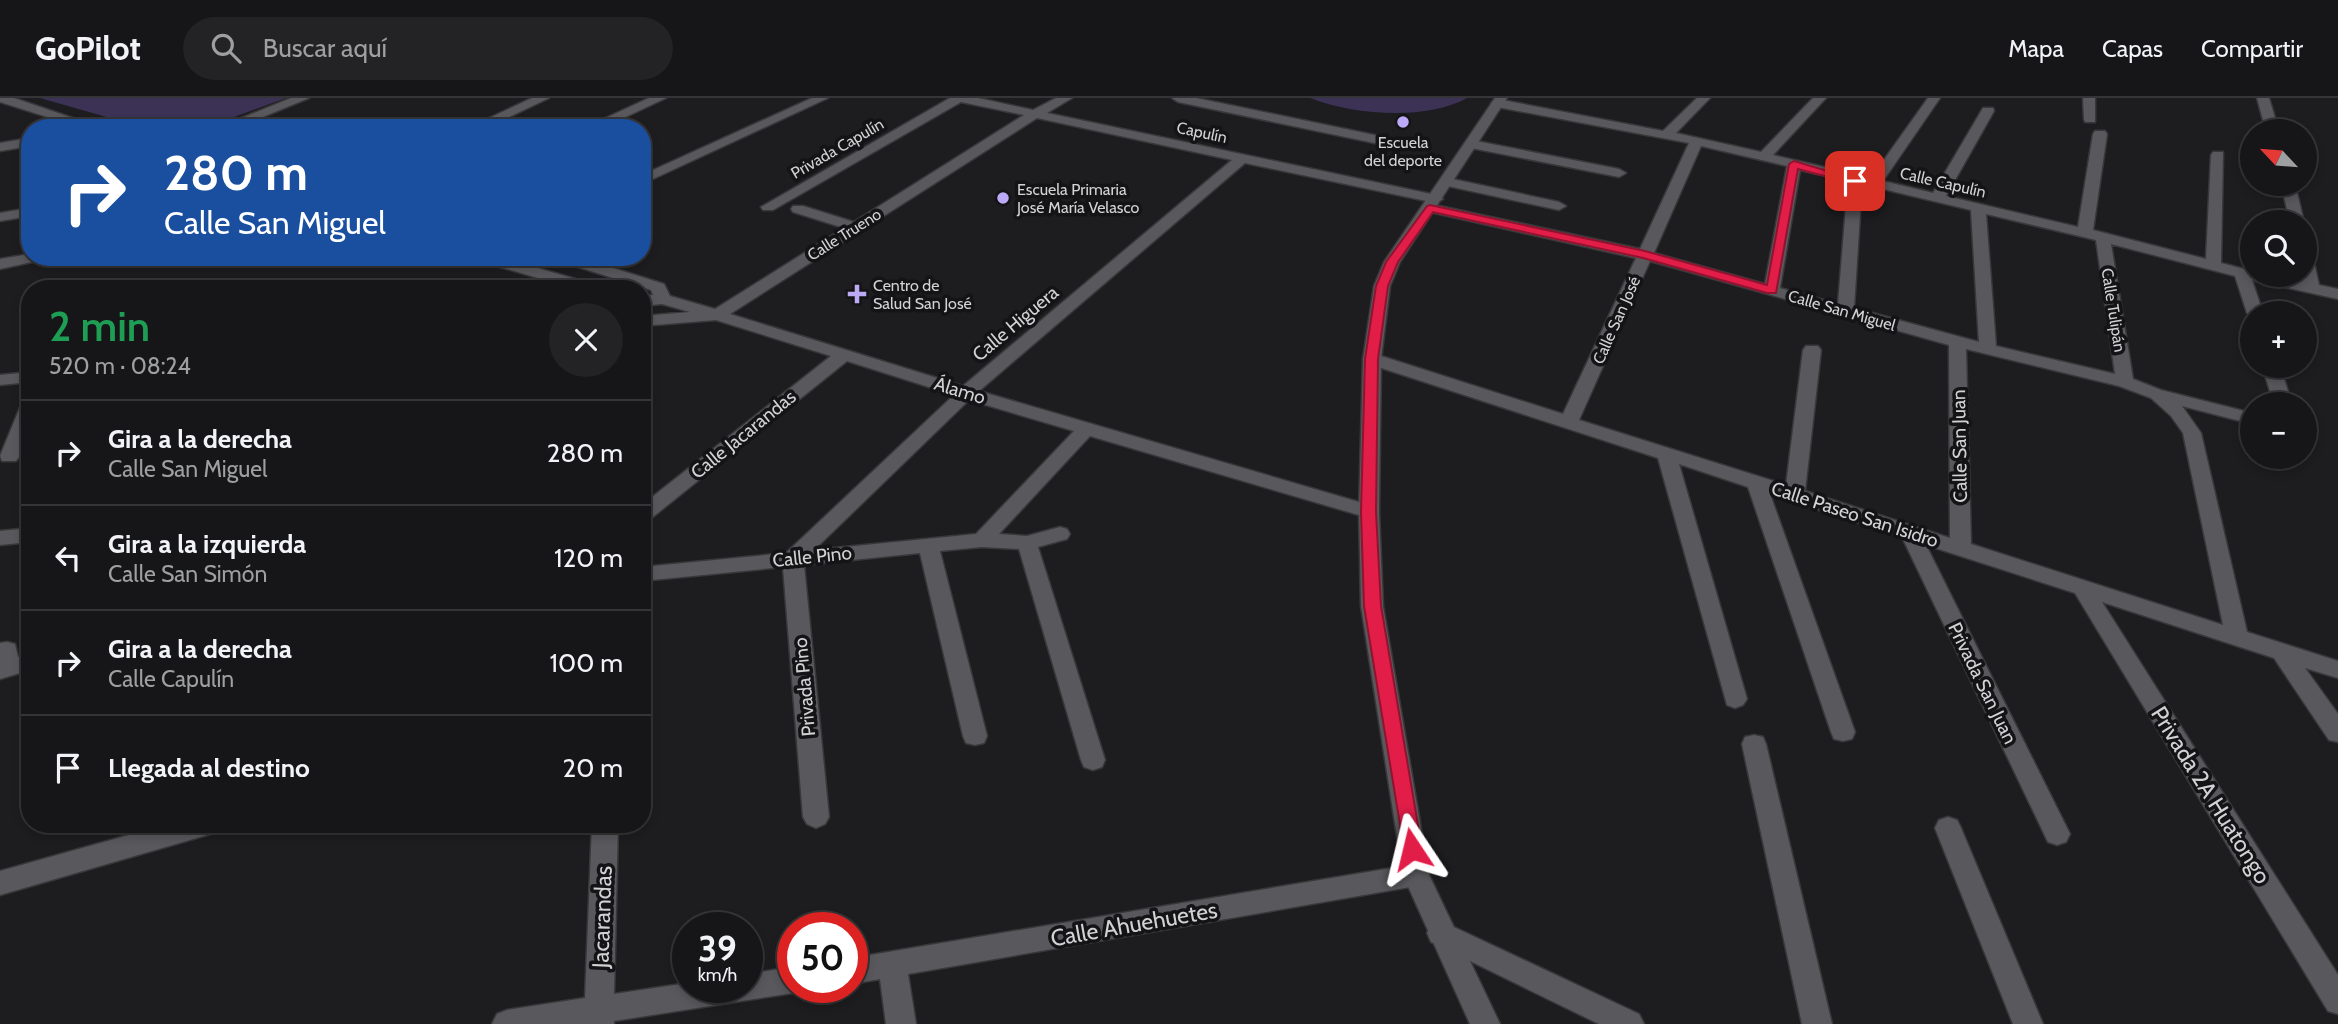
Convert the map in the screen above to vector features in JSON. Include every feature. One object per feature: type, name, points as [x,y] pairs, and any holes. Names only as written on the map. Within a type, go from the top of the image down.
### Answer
[{"type":"street","points":[[1,98],[68,119]]},
{"type":"street","points":[[247,119],[303,98]]},
{"type":"street","points":[[495,119],[543,98]]},
{"type":"street","points":[[611,119],[660,98]]},
{"type":"street","points":[[651,176],[822,98]]},
{"type":"street","name":"Capulín","points":[[960,98],[1242,158],[1433,203]]},
{"type":"street","name":"Privada Capulín","points":[[768,207],[960,98]]},
{"type":"street","name":"Calle Trueno","points":[[651,320],[717,315],[1035,114],[1066,98]]},
{"type":"street","points":[[1178,98],[1408,146]]},
{"type":"street","points":[[1555,114],[1570,98]]},
{"type":"street","points":[[1666,135],[1704,98]]},
{"type":"street","points":[[1763,157],[1820,98]]},
{"type":"street","points":[[1874,184],[1934,98]]},
{"type":"street","points":[[2089,98],[2090,119]]},
{"type":"street","points":[[2263,98],[2269,119]]},
{"type":"street","points":[[1485,1024],[1416,875],[1372,606],[1369,512],[1372,359],[1382,286],[1392,262],[1499,101]]},
{"type":"street","name":"Calle Capulín","points":[[1499,101],[1697,141],[1855,181],[2085,233],[2240,273]]},
{"type":"street","points":[[1937,198],[1988,111]]},
{"type":"street","points":[[2085,233],[2101,134]]},
{"type":"street","name":"Calle San José","points":[[1569,422],[1697,141]]},
{"type":"street","points":[[0,147],[21,144]]},
{"type":"street","points":[[1471,144],[1619,173]]},
{"type":"street","points":[[2213,266],[2218,155]]},
{"type":"street","name":"Calle Higuera","points":[[793,558],[966,393],[1242,158]]},
{"type":"street","points":[[1772,290],[1794,164]]},
{"type":"street","points":[[1846,312],[1855,181]]},
{"type":"street","points":[[1447,182],[1559,206]]},
{"type":"street","name":"Calle San Miguel","points":[[1433,203],[1645,255],[1957,342],[2125,382],[2155,394],[2240,415]]},
{"type":"street","points":[[1978,207],[1988,350]]},
{"type":"street","points":[[797,209],[854,227]]},
{"type":"street","points":[[0,217],[21,214]]},
{"type":"street","name":"Calle Tulipán","points":[[2103,239],[2125,382]]},
{"type":"street","points":[[0,264],[21,260]]},
{"type":"street","points":[[513,266],[562,280]]},
{"type":"street","name":"Álamo","points":[[590,266],[635,280]]},
{"type":"street","name":"Álamo","points":[[651,285],[658,287],[663,299],[966,393],[1369,512]]},
{"type":"street","name":"Calle Capulín","points":[[2307,287],[2338,294]]},
{"type":"street","points":[[651,300],[663,299]]},
{"type":"street","name":"Calle San Juan","points":[[1957,342],[1961,549]]},
{"type":"street","points":[[1795,493],[1812,350]]},
{"type":"street","name":"Calle Jacarandas","points":[[651,508],[845,354]]},
{"type":"street","name":"Calle Paseo San Isidro","points":[[1372,359],[1755,480],[2338,670]]},
{"type":"street","points":[[0,380],[21,378]]},
{"type":"street","points":[[2155,394],[2178,412],[2192,433],[2237,638]]},
{"type":"street","points":[[9,457],[21,427]]},
{"type":"street","points":[[982,540],[1087,428]]},
{"type":"street","points":[[1667,452],[1735,699]]},
{"type":"street","points":[[1755,480],[1843,732]]},
{"type":"street","name":"Privada San Juan","points":[[1909,531],[2057,834]]},
{"type":"street","name":"Calle Pino","points":[[651,574],[982,540],[1027,543],[1060,534]]},
{"type":"street","points":[[0,538],[21,536]]},
{"type":"street","points":[[1027,543],[1093,760]]},
{"type":"street","points":[[928,545],[975,736]]},
{"type":"street","name":"Privada Pino","points":[[793,558],[816,817]]},
{"type":"street","name":"Privada 2A Huatongo","points":[[2083,589],[2338,1001]]},
{"type":"street","points":[[2282,652],[2338,733]]},
{"type":"street","points":[[2,664],[21,663]]},
{"type":"street","points":[[1754,744],[1817,1024]]},
{"type":"street","points":[[1948,828],[2028,1024]]},
{"type":"street","points":[[0,883],[149,833]]},
{"type":"street","name":"Jacarandas","points":[[599,1016],[605,833]]},
{"type":"street","name":"Calle Ahuehuetes","points":[[868,969],[1416,875]]},
{"type":"street","points":[[1441,933],[1629,1024]]},
{"type":"street","points":[[892,965],[901,1024]]},
{"type":"street","points":[[507,1024],[599,1016],[672,1002]]},
{"type":"shaded area","points":[[40,98],[286,98],[229,119],[114,119]]},
{"type":"shaded area","points":[[1310,98],[1467,98],[1431,110],[1389,113],[1368,112]]},
{"type":"place","name":"Escuela del deporte","points":[[1403,122]]},
{"type":"place","name":"Escuela Primaria José María Velasco","points":[[1003,198]]},
{"type":"place","name":"Centro de Salud San José","points":[[857,294]]},
{"type":"route","points":[[1412,849],[1388,717],[1372,606],[1369,512],[1372,359],[1382,286],[1392,262],[1430,208],[1645,255],[1772,290],[1794,164],[1855,181]]}]
